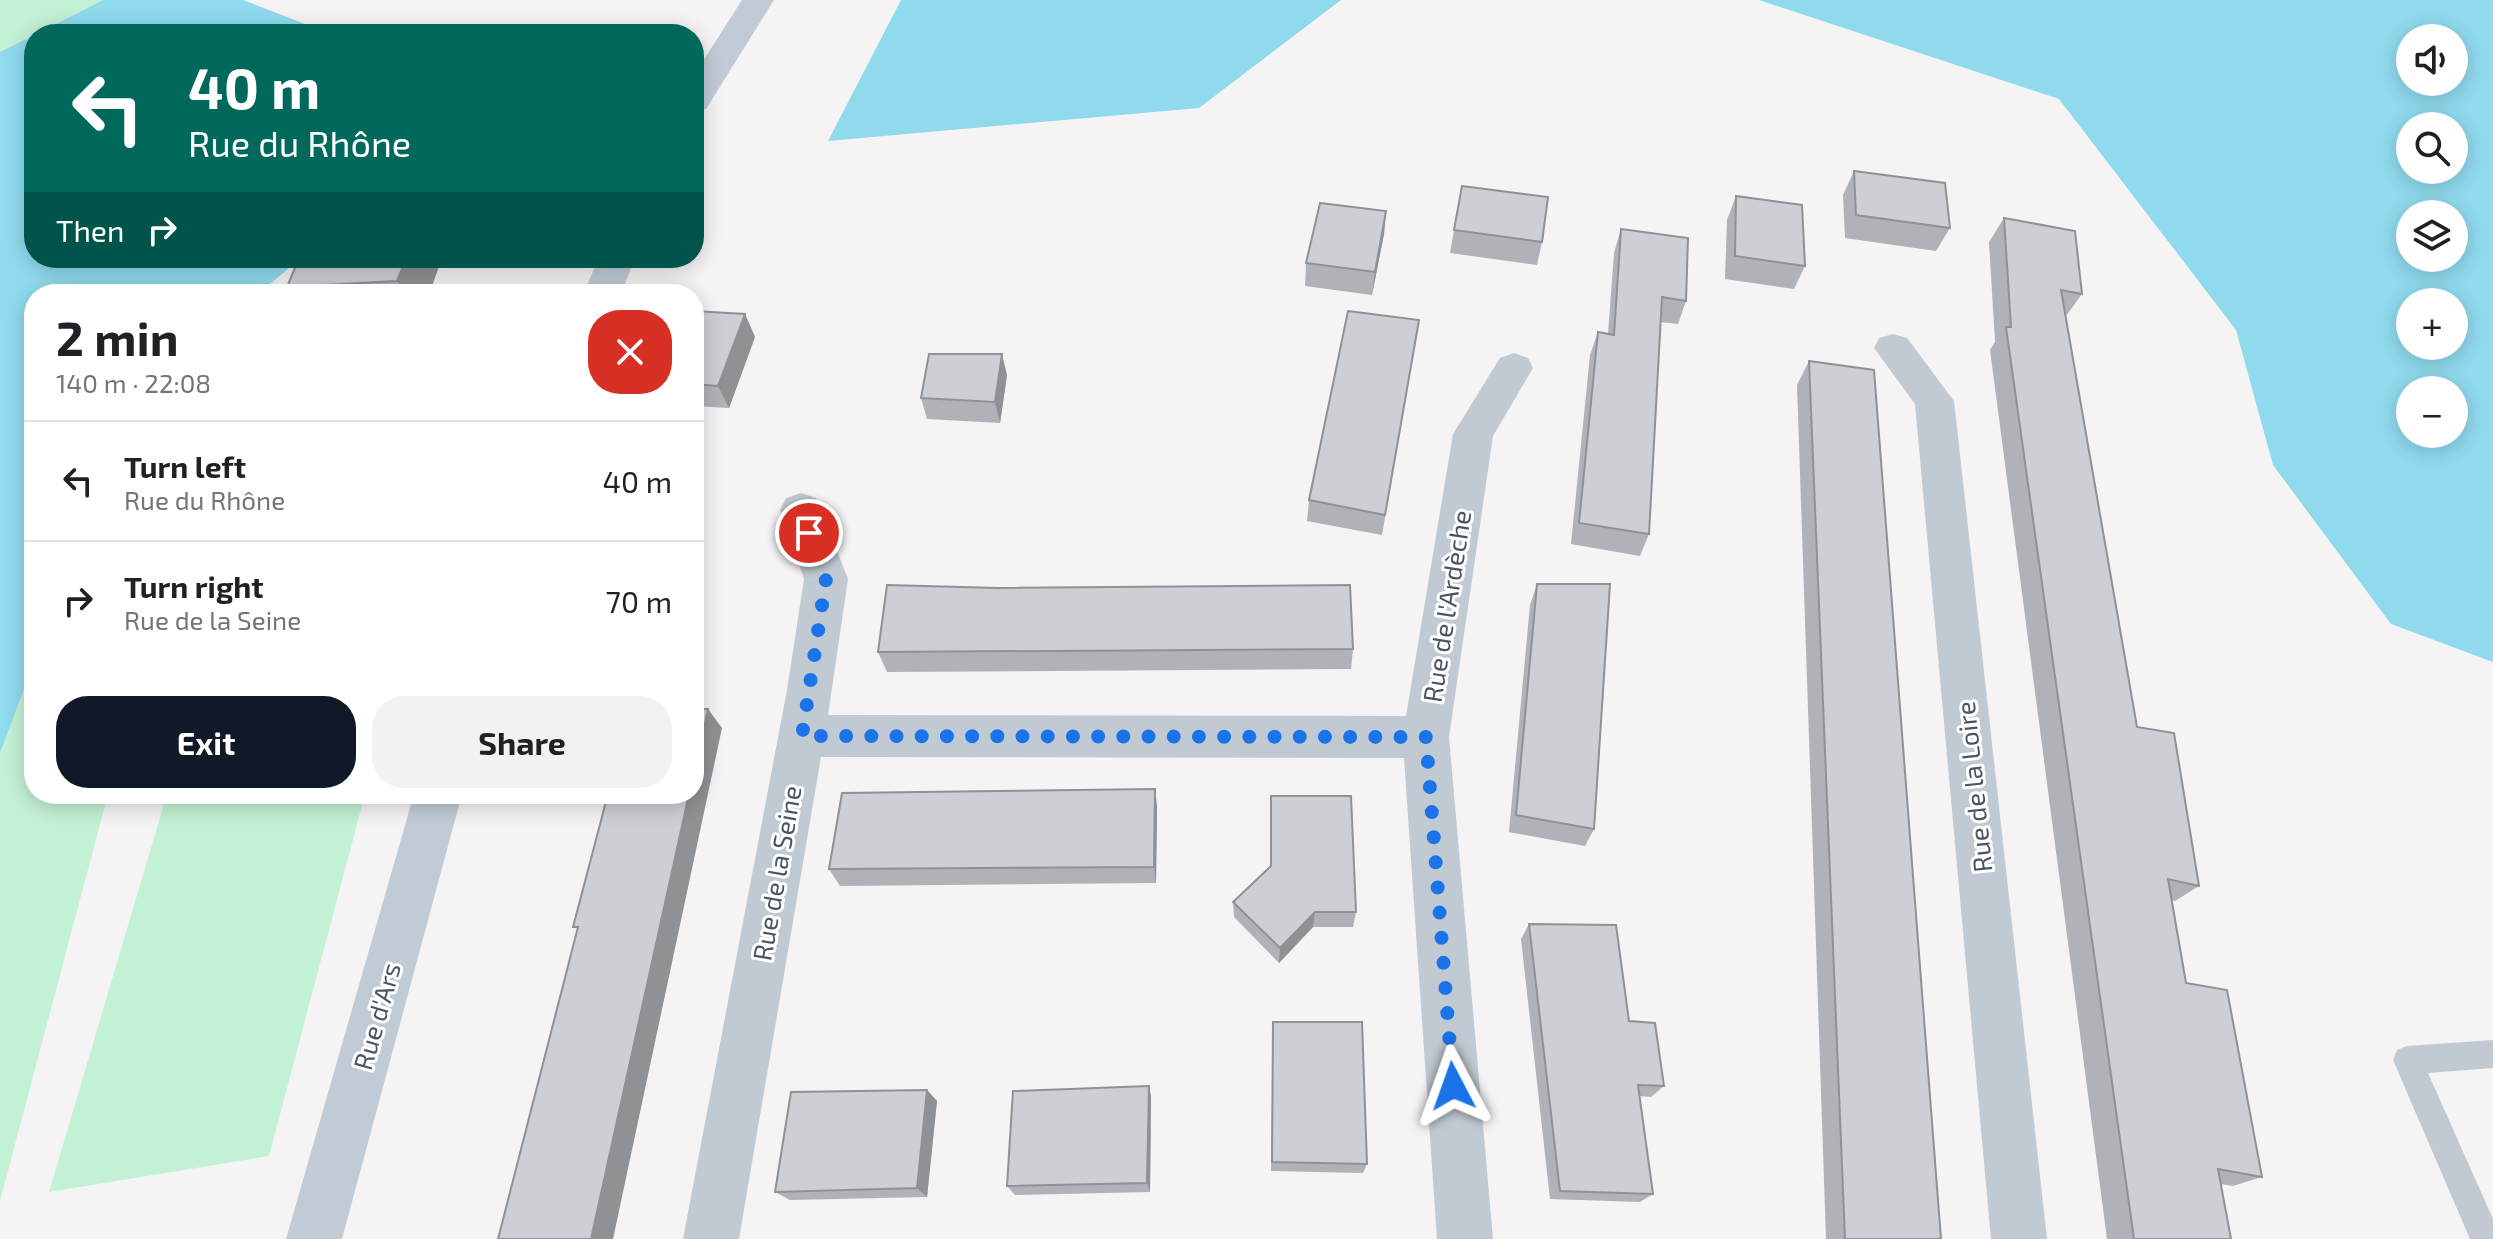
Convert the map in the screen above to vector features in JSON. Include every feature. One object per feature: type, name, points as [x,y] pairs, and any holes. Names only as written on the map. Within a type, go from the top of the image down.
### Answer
[{"type":"main road","points":[[704,85],[758,0]]},
{"type":"main road","name":"Rue d'Ars","points":[[314,1239],[435,804]]},
{"type":"street","name":"Rue de la Loire","points":[[1893,348],[1934,401],[2019,1239]]},
{"type":"street","name":"Rue de l'Ardèche","points":[[1465,1239],[1426,737],[1473,434],[1514,368]]},
{"type":"street","name":"Rue de la Seine","points":[[711,1239],[802,736],[826,579],[801,510]]},
{"type":"street","points":[[802,736],[1426,737]]},
{"type":"lane","points":[[2486,1239],[2407,1060],[2493,1054]]},
{"type":"green space","points":[[0,0],[103,0],[55,24],[24,24],[24,40],[0,52]]},
{"type":"green space","points":[[24,689],[24,804],[105,804],[0,1201],[0,753]]},
{"type":"green space","points":[[164,804],[362,804],[269,1156],[49,1192]]},
{"type":"water","points":[[103,0],[243,0],[305,24],[56,24]]},
{"type":"water","points":[[901,0],[1341,0],[1199,108],[828,141]]},
{"type":"water","points":[[1759,0],[2493,0],[2493,662],[2391,624],[2273,465],[2236,330],[2059,99]]},
{"type":"water","points":[[24,40],[24,268],[289,268],[270,284],[24,284],[24,689],[0,753],[0,52]]},
{"type":"building","points":[[1854,171],[1945,183],[1950,228],[1856,215]]},
{"type":"building","points":[[1462,186],[1548,197],[1542,242],[1454,230]]},
{"type":"building","points":[[1736,196],[1802,205],[1805,266],[1735,256]]},
{"type":"building","points":[[1320,203],[1386,211],[1375,272],[1306,263]]},
{"type":"building","points":[[2004,218],[2075,231],[2082,294],[2061,290],[2137,727],[2174,733],[2199,886],[2168,879],[2186,983],[2227,990],[2262,1177],[2218,1169],[2231,1239],[2134,1239],[2006,327],[2011,327]]},
{"type":"building","points":[[1621,229],[1688,238],[1686,301],[1662,297],[1649,534],[1579,523],[1598,332],[1614,335]]},
{"type":"building","points":[[295,268],[402,268],[397,281],[288,284]]},
{"type":"building","points":[[1348,311],[1419,320],[1385,515],[1309,500]]},
{"type":"building","points":[[704,312],[745,314],[718,386],[704,385]]},
{"type":"building","points":[[929,354],[1002,354],[995,402],[921,398]]},
{"type":"building","points":[[1809,361],[1874,370],[1941,1239],[1845,1239]]},
{"type":"building","points":[[1537,584],[1610,584],[1594,829],[1516,815]]},
{"type":"building","points":[[887,585],[998,588],[1350,585],[1353,649],[878,652]]},
{"type":"building","points":[[1155,789],[1154,867],[829,869],[842,793]]},
{"type":"building","points":[[1271,796],[1351,796],[1356,912],[1315,912],[1280,948],[1233,902],[1271,866]]},
{"type":"building","points":[[605,804],[687,804],[591,1239],[498,1239],[578,927],[573,927]]},
{"type":"building","points":[[1529,924],[1616,925],[1629,1021],[1655,1023],[1664,1086],[1638,1085],[1653,1194],[1560,1191]]},
{"type":"building","points":[[1273,1022],[1362,1022],[1367,1164],[1272,1162]]},
{"type":"building","points":[[1149,1086],[1147,1183],[1007,1186],[1013,1091]]},
{"type":"building","points":[[927,1090],[917,1188],[775,1192],[791,1092]]},
{"type":"route","points":[[809,533],[826,579],[802,736],[1426,737],[1453,1086]]}]
